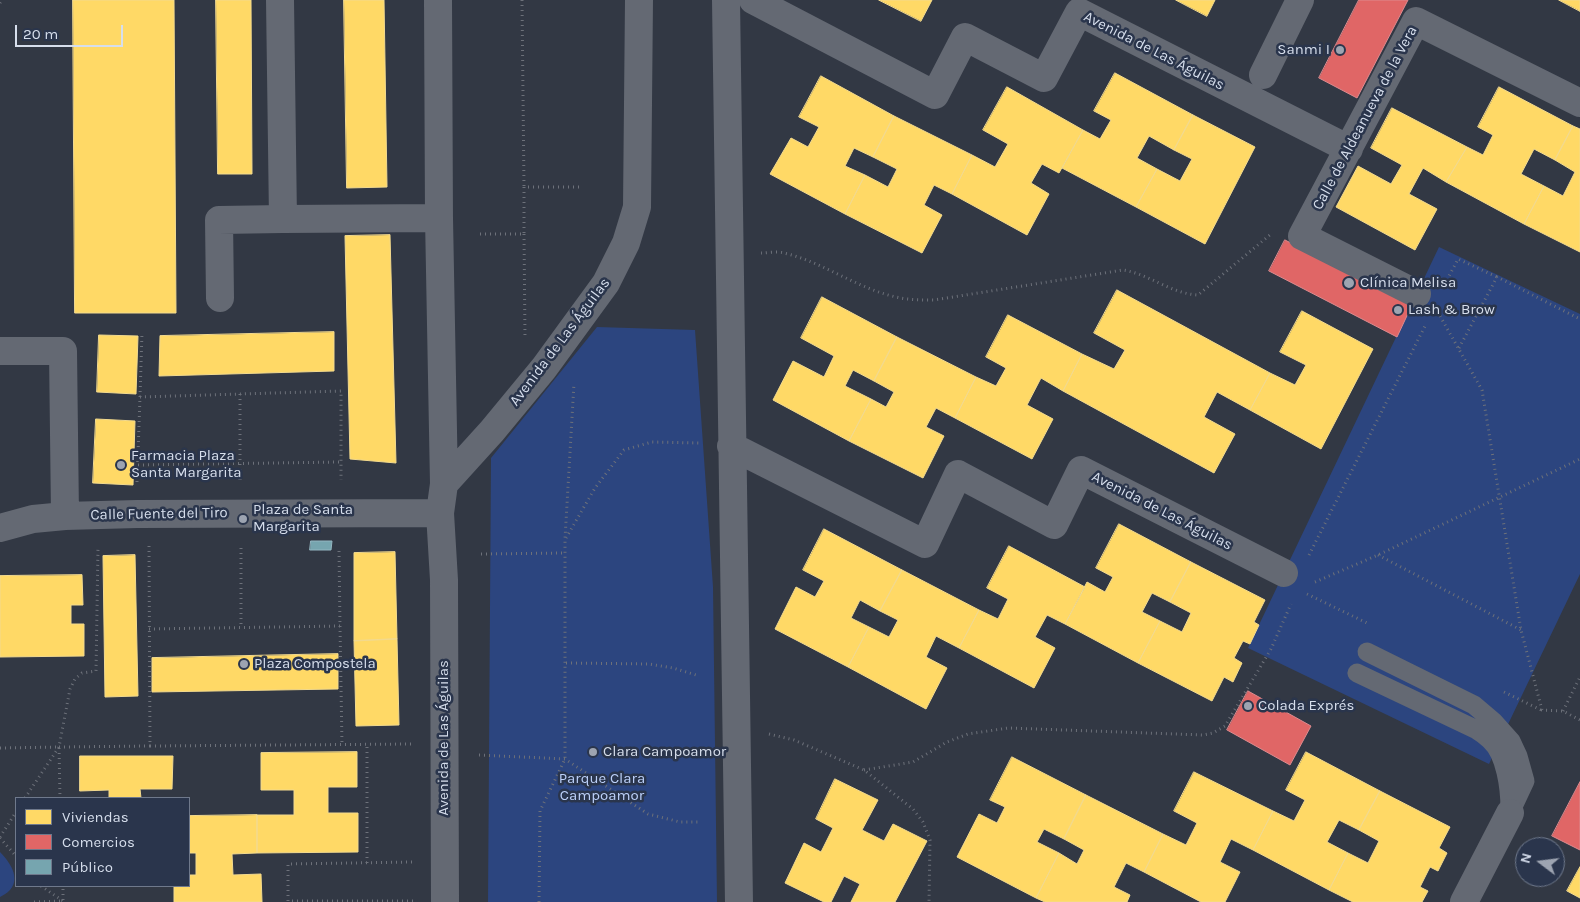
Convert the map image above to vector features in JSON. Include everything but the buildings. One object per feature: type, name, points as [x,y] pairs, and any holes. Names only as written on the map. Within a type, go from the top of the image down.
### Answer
[{"type":"street","points":[[280,0],[283,219]]},
{"type":"street","name":"Avenida de Las Águilas","points":[[433,902],[444,580],[440,513],[444,484],[439,218],[438,0]]},
{"type":"street","name":"Avenida de Las Águilas","points":[[444,484],[492,431],[544,368],[606,283],[626,243],[637,207],[639,0]]},
{"type":"street","points":[[726,0],[739,902]]},
{"type":"street","name":"Avenida de Las Águilas","points":[[753,0],[935,95],[965,37],[1044,78],[1079,12],[1349,150]]},
{"type":"street","points":[[1263,75],[1300,0]]},
{"type":"street","name":"Calle de Aldeanueva de la Vera","points":[[1426,300],[1302,236],[1416,21],[1580,103]]},
{"type":"street","points":[[220,298],[219,220],[439,218]]},
{"type":"street","points":[[0,351],[63,351],[65,516]]},
{"type":"street","name":"Avenida de Las Águilas","points":[[731,446],[925,544],[958,474],[1054,525],[1081,470],[1298,580]]},
{"type":"street","name":"Calle Fuente del Tiro","points":[[0,528],[33,519],[65,516],[440,513]]},
{"type":"street","points":[[1464,902],[1510,813]]},
{"type":"lane","points":[[1367,652],[1474,705],[1494,722],[1511,741],[1518,756],[1525,781],[1510,813]]},
{"type":"lane","points":[[1357,672],[1477,730],[1492,741],[1505,766],[1510,790],[1510,813]]},
{"type":"path","points":[[522,0],[525,343]]},
{"type":"path","points":[[524,187],[581,187]]},
{"type":"path","points":[[753,254],[782,252],[804,259],[860,285],[896,297],[916,300],[934,300],[1123,270],[1136,272],[1187,295],[1198,296],[1271,234],[1279,232]]},
{"type":"path","points":[[480,234],[524,234]]},
{"type":"path","points":[[864,770],[913,762],[947,742],[968,734],[1008,728],[1203,735],[1213,733],[1225,726],[1271,650],[1298,580],[1426,300],[1458,259],[1580,319]]},
{"type":"path","points":[[1459,348],[1496,277]]},
{"type":"path","points":[[1426,300],[1459,348],[1482,390],[1521,630],[1542,710],[1562,711],[1580,720]]},
{"type":"path","points":[[137,484],[142,332]]},
{"type":"path","points":[[539,902],[540,811],[565,759],[565,539],[574,380]]},
{"type":"path","points":[[140,396],[341,391],[341,485]]},
{"type":"path","points":[[240,394],[240,483]]},
{"type":"path","points":[[565,539],[595,488],[624,450],[652,442],[700,443]]},
{"type":"path","points":[[1298,580],[1378,555],[1580,459]]},
{"type":"path","points":[[138,466],[341,462]]},
{"type":"path","points":[[60,797],[59,747],[70,688],[75,679],[82,673],[96,671],[98,545]]},
{"type":"path","points":[[143,545],[149,545],[150,746]]},
{"type":"path","points":[[241,548],[241,628]]},
{"type":"path","points":[[339,550],[342,745]]},
{"type":"path","points":[[481,554],[566,553]]},
{"type":"path","points":[[1378,555],[1521,630]]},
{"type":"path","points":[[150,629],[340,626]]},
{"type":"path","points":[[566,663],[649,664],[673,668],[696,675]]},
{"type":"path","points":[[1562,711],[1580,677]]},
{"type":"path","points":[[768,734],[794,740],[864,770],[913,809],[923,822],[930,840],[929,902]]},
{"type":"path","points":[[367,744],[367,863]]},
{"type":"path","points":[[0,748],[422,744]]},
{"type":"path","points":[[26,797],[59,747]]},
{"type":"path","points":[[480,755],[565,759],[648,814],[680,822],[698,822]]},
{"type":"path","points":[[15,814],[0,837],[15,855]]},
{"type":"path","points":[[413,862],[288,864],[288,902],[433,902]]},
{"type":"path","points":[[43,887],[64,901]]},
{"type":"path","points":[[63,887],[64,901]]},
{"type":"path","points":[[34,902],[64,901]]},
{"type":"green space","points":[[1439,247],[1580,314],[1580,574],[1489,764],[1248,648]]},
{"type":"green space","name":"Parque Clara Campoamor","points":[[597,327],[695,330],[713,587],[717,902],[488,902],[491,458]]},
{"type":"green space","points":[[0,852],[12,869],[14,882],[12,887],[0,897]]},
{"type":"place","name":"Sanmi I","points":[[1340,50]]},
{"type":"place","name":"Clínica Melisa","points":[[1349,283]]},
{"type":"place","name":"Lash & Brow","points":[[1398,310]]},
{"type":"place","name":"Farmacia Plaza Santa Margarita","points":[[121,465]]},
{"type":"place","name":"Plaza de Santa Margarita","points":[[243,519]]},
{"type":"place","name":"Plaza Compostela","points":[[244,664]]},
{"type":"place","name":"Colada Exprés","points":[[1248,706]]},
{"type":"place","name":"Clara Campoamor","points":[[593,752]]}]
